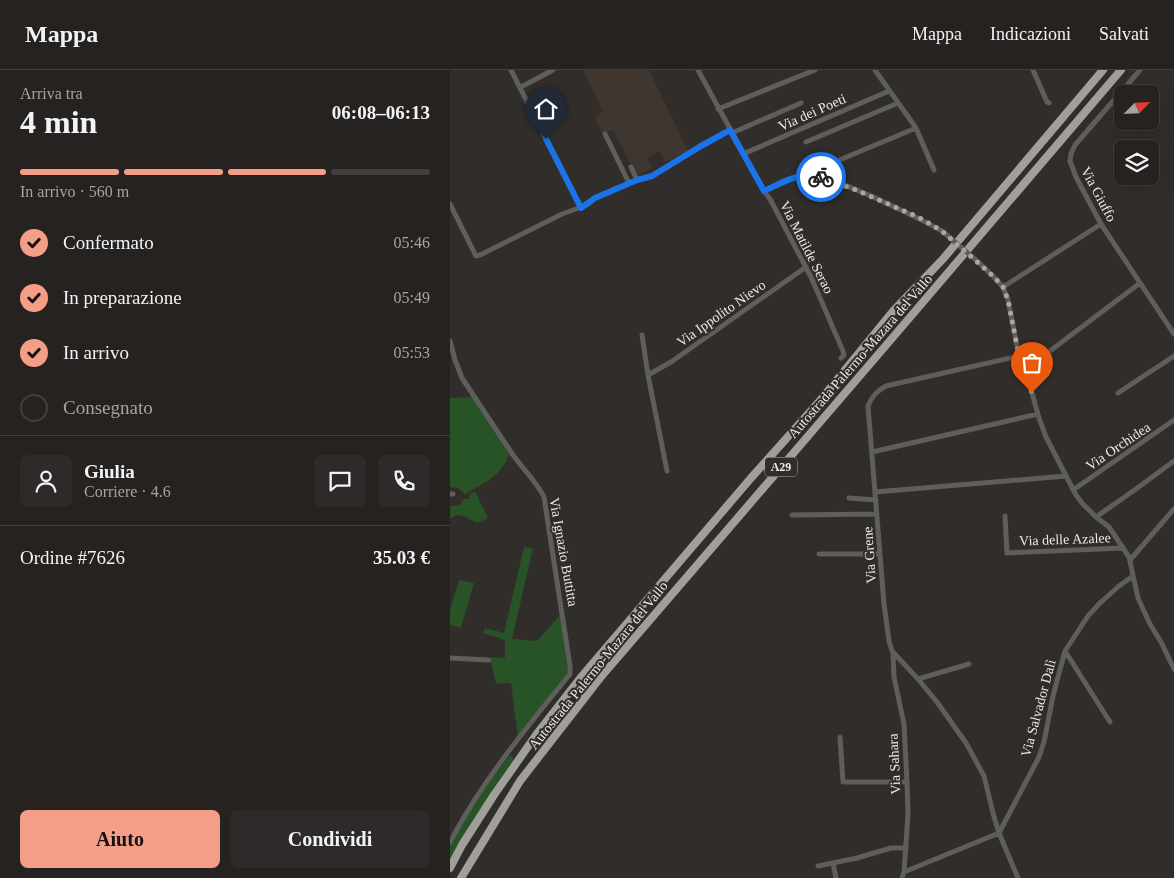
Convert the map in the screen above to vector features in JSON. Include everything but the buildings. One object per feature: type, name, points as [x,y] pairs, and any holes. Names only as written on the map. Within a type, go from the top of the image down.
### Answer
[{"type":"highway","name":"Autostrada Palermo-Mazara del Vallo","points":[[450,868],[462,845],[494,795],[536,735],[582,676],[818,403],[894,310],[943,259],[1103,70]]},
{"type":"highway","name":"Autostrada Palermo-Mazara del Vallo","points":[[461,878],[520,782],[600,678],[1121,70]]},
{"type":"street","points":[[511,70],[581,208]]},
{"type":"street","points":[[521,87],[553,70]]},
{"type":"street","name":"Via Matilde Serao","points":[[698,70],[811,276],[843,352],[844,355],[841,358]]},
{"type":"street","points":[[718,109],[815,70]]},
{"type":"street","points":[[875,70],[916,128],[934,170]]},
{"type":"street","points":[[1033,70],[1046,102],[1049,103]]},
{"type":"street","name":"Via Giuffo","points":[[1140,70],[1076,145],[1071,154],[1070,161],[1101,224],[1174,334]]},
{"type":"street","name":"Via dei Poeti","points":[[743,154],[889,91]]},
{"type":"street","points":[[450,204],[476,256],[480,255],[562,214],[581,208],[595,198],[629,183],[652,176],[701,146],[801,103]]},
{"type":"street","points":[[806,142],[898,103]]},
{"type":"street","points":[[764,191],[916,128]]},
{"type":"street","points":[[606,134],[629,183]]},
{"type":"street","points":[[631,167],[637,180]]},
{"type":"street","points":[[803,175],[815,175],[835,181],[918,217],[942,231],[976,260],[1003,287],[1008,300],[1019,356],[1046,437],[1082,503],[1109,527],[1130,560],[1138,598],[1174,669]]},
{"type":"street","points":[[1003,287],[1101,224]]},
{"type":"street","name":"Via Ippolito Nievo","points":[[648,375],[671,362],[806,267]]},
{"type":"street","points":[[1023,369],[1031,366],[1140,283]]},
{"type":"street","points":[[642,335],[667,471]]},
{"type":"street","name":"Via Ignazio Buttitta","points":[[450,341],[453,356],[462,378],[521,467],[540,489],[544,497],[556,565],[570,666],[570,674],[520,737],[483,788],[450,842]]},
{"type":"street","name":"Via Grene","points":[[1018,878],[992,813],[984,776],[960,735],[937,702],[892,652],[884,604],[868,406],[877,391],[886,386],[1019,356]]},
{"type":"street","points":[[1118,393],[1174,356]]},
{"type":"street","points":[[872,452],[1038,414]]},
{"type":"street","name":"Via Orchidea","points":[[1074,490],[1174,420]]},
{"type":"street","points":[[1096,517],[1174,461]]},
{"type":"street","points":[[875,492],[1066,476]]},
{"type":"street","points":[[849,498],[876,500]]},
{"type":"street","points":[[1130,560],[1174,509]]},
{"type":"street","points":[[792,515],[877,514]]},
{"type":"street","name":"Via delle Azalee","points":[[1006,516],[1007,553],[1123,548]]},
{"type":"street","points":[[819,554],[880,554]]},
{"type":"street","name":"Via Salvador Dalì","points":[[999,833],[1039,757],[1065,650],[1088,616],[1119,586],[1133,576]]},
{"type":"street","points":[[1065,650],[1110,722]]},
{"type":"street","name":"Via Sahara","points":[[893,655],[894,677],[904,724],[907,782],[908,814],[903,875]]},
{"type":"street","points":[[450,658],[489,660]]},
{"type":"street","points":[[918,679],[969,664]]},
{"type":"street","points":[[840,737],[843,782],[907,782]]},
{"type":"street","points":[[903,875],[999,833]]},
{"type":"street","points":[[818,866],[885,850],[906,848]]},
{"type":"street","points":[[833,863],[836,878]]},
{"type":"shaded area","points":[[583,70],[649,70],[688,151],[665,162],[660,151],[647,158],[652,168],[637,176],[613,130],[603,134],[594,117],[603,112]]},
{"type":"green space","points":[[473,397],[509,454],[502,468],[492,478],[465,494],[458,488],[450,487],[450,398]]},
{"type":"green space","points":[[475,491],[488,518],[478,523],[464,516],[457,515],[450,519],[450,506],[460,505],[464,499],[469,499],[470,494]]},
{"type":"green space","points":[[524,547],[533,548],[512,639],[537,641],[560,615],[568,670],[567,675],[518,738],[511,683],[496,684],[491,663],[492,657],[505,658],[505,640],[483,633],[485,628],[504,633]]},
{"type":"green space","points":[[459,580],[474,583],[461,628],[450,625],[450,610]]},
{"type":"green space","points":[[510,755],[513,760],[472,822],[450,860],[450,845],[456,833]]},
{"type":"way so far","points":[[821,177],[835,181],[918,217],[942,231],[993,276],[1003,287],[1008,300],[1019,356],[1032,393]]},
{"type":"route","points":[[546,139],[581,208],[595,198],[637,180],[652,176],[730,130],[764,191],[803,175],[821,177]]}]
